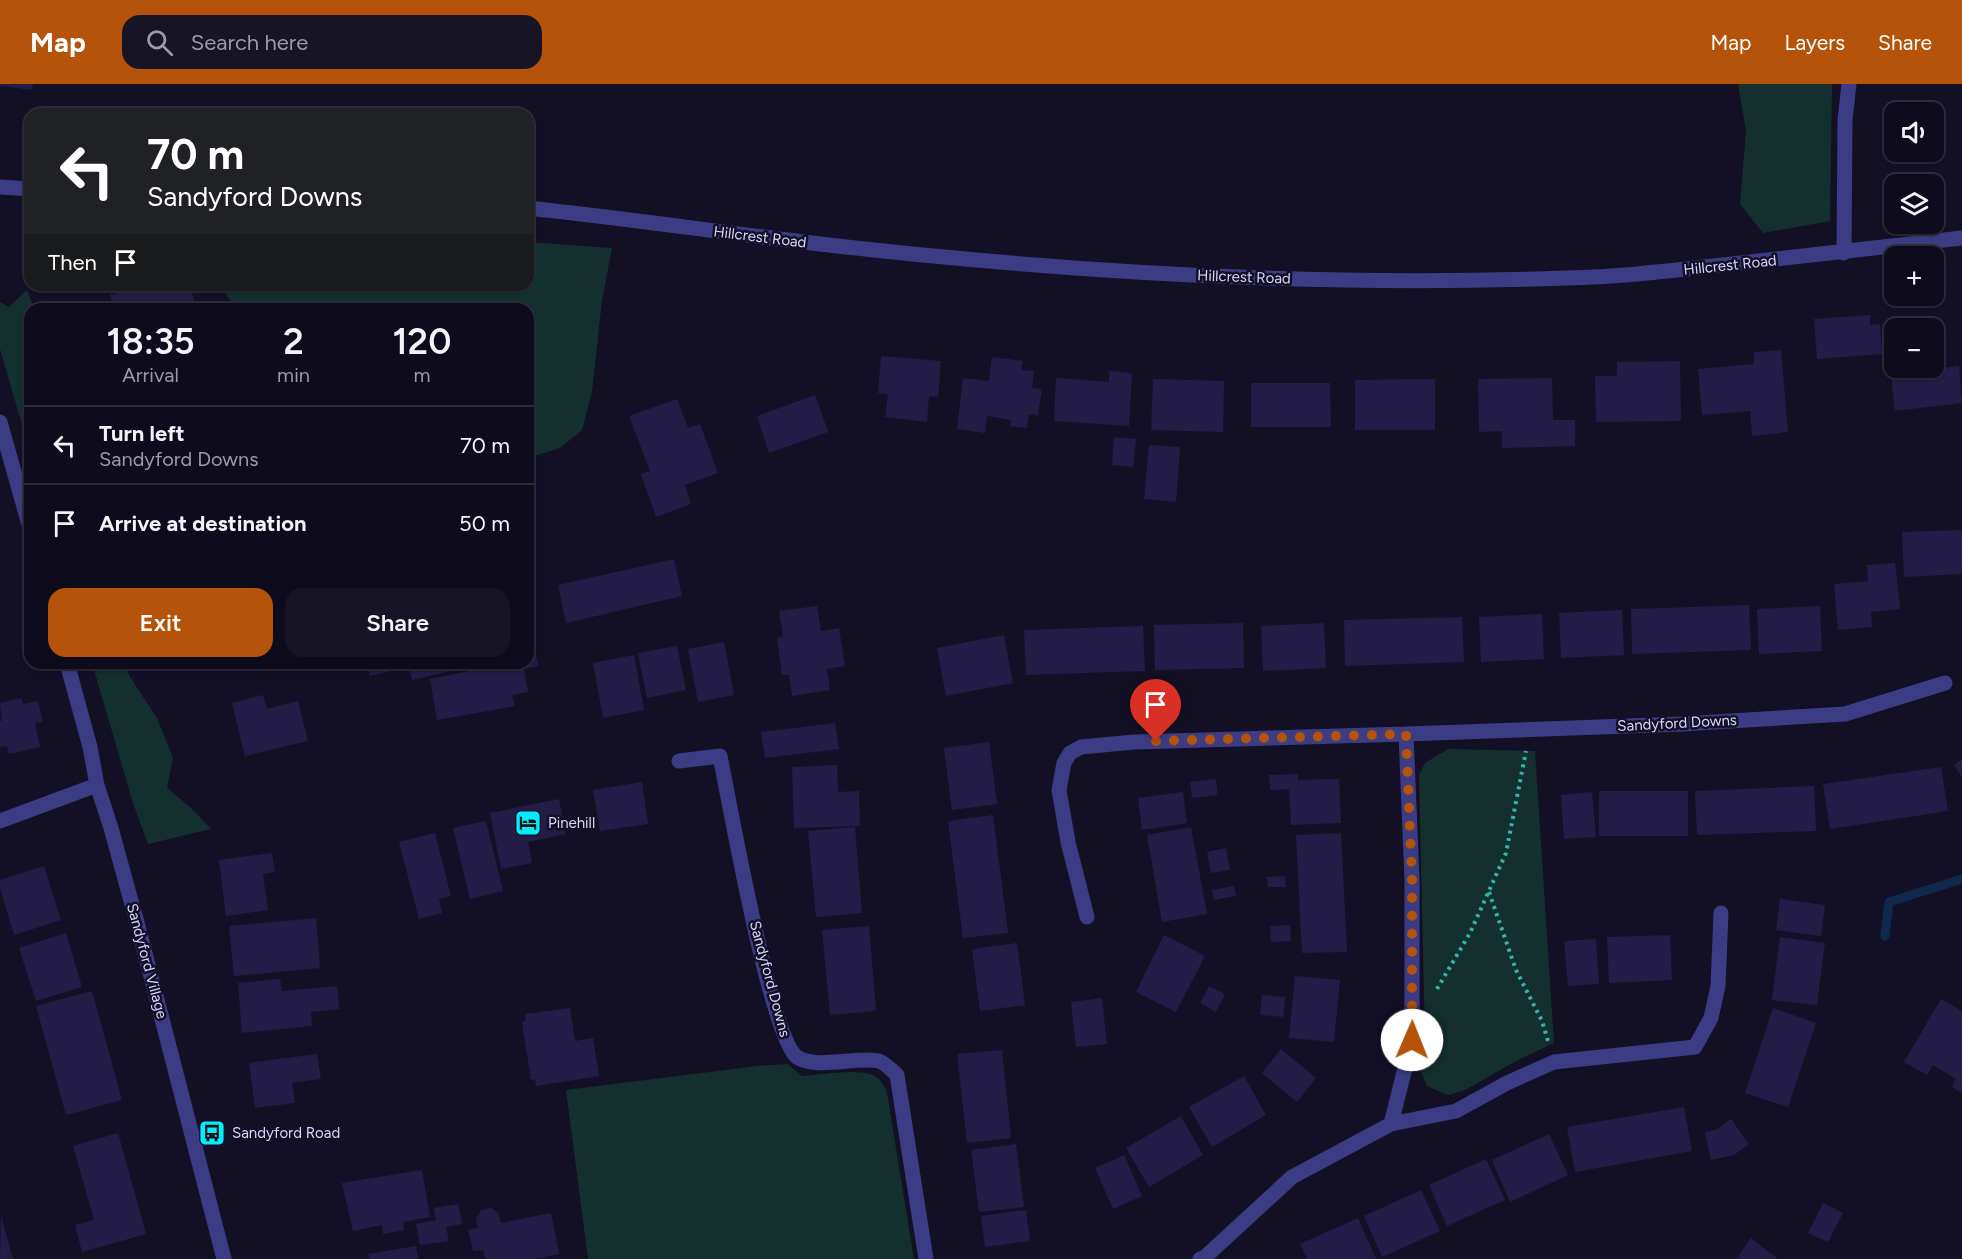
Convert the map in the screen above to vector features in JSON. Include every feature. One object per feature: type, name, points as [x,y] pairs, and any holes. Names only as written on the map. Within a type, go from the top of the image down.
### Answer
[{"type":"street","points":[[1844,253],[1845,120],[1849,84]]},
{"type":"street","points":[[0,187],[24,189]]},
{"type":"street","name":"Hillcrest Road","points":[[534,209],[924,256],[1109,270],[1279,278],[1565,279],[1686,270],[1962,238]]},
{"type":"street","points":[[0,422],[24,507]]},
{"type":"street","name":"Sandyford Village","points":[[69,669],[90,747],[97,786],[136,921],[224,1259]]},
{"type":"street","name":"Sandyford Downs","points":[[1087,917],[1068,842],[1059,790],[1062,769],[1070,753],[1081,747],[1134,742],[1682,724],[1845,714],[1945,683]]},
{"type":"street","points":[[1391,1124],[1412,1040],[1412,880],[1406,734]]},
{"type":"street","name":"Sandyford Downs","points":[[680,761],[720,756],[763,966],[787,1042],[796,1057],[813,1063],[848,1060],[881,1061],[897,1075],[926,1259]]},
{"type":"street","points":[[0,821],[97,786]]},
{"type":"street","points":[[1203,1259],[1292,1177],[1391,1124],[1456,1111],[1507,1083],[1554,1062],[1695,1047],[1711,1018],[1718,986],[1721,913]]},
{"type":"path","points":[[1413,1011],[1433,994],[1470,933],[1506,853],[1522,779],[1529,730]]},
{"type":"path","points":[[1489,891],[1516,970],[1542,1021],[1554,1062]]},
{"type":"green space","points":[[1738,84],[1832,84],[1830,221],[1763,233],[1740,204],[1746,131]]},
{"type":"green space","points":[[534,242],[612,248],[602,300],[592,392],[582,430],[560,448],[534,456],[534,303],[232,303],[226,291],[534,291]]},
{"type":"green space","points":[[27,291],[32,303],[24,303],[24,431],[0,349],[0,302],[9,307]]},
{"type":"green space","points":[[94,669],[127,669],[157,718],[173,758],[167,788],[211,829],[148,844],[133,803]]},
{"type":"green space","points":[[1448,749],[1535,751],[1554,1043],[1516,1061],[1465,1090],[1448,1095],[1427,1086],[1420,1070],[1425,1039],[1419,775],[1425,763]]},
{"type":"green space","points":[[787,1064],[802,1076],[858,1072],[873,1075],[882,1082],[887,1093],[914,1259],[588,1259],[566,1090]]},
{"type":"building","points":[[0,84],[33,84],[32,90],[0,86]]},
{"type":"building","points":[[124,291],[192,291],[194,303],[112,303],[110,295]]},
{"type":"building","points":[[1870,315],[1870,325],[1880,324],[1882,354],[1817,359],[1814,319]]},
{"type":"building","points":[[1781,350],[1788,432],[1752,436],[1750,411],[1702,415],[1698,369],[1754,364],[1754,352]]},
{"type":"building","points":[[881,356],[941,361],[938,397],[929,396],[927,422],[885,417],[888,394],[878,393]]},
{"type":"building","points":[[992,357],[1023,361],[1021,370],[1034,371],[1032,388],[1042,389],[1038,415],[1029,414],[1027,428],[1010,426],[1011,420],[987,416],[985,433],[957,429],[963,378],[989,381]]},
{"type":"building","points":[[1680,361],[1681,421],[1596,422],[1595,376],[1617,376],[1617,362]]},
{"type":"building","points":[[1959,366],[1962,403],[1895,411],[1891,378],[1944,378],[1944,368]]},
{"type":"building","points":[[1109,371],[1132,373],[1129,426],[1054,421],[1056,378],[1109,382]]},
{"type":"building","points":[[1552,378],[1553,420],[1575,420],[1575,446],[1502,448],[1502,431],[1479,432],[1478,379]]},
{"type":"building","points":[[1153,379],[1224,381],[1223,432],[1151,430]]},
{"type":"building","points":[[1435,379],[1435,430],[1355,430],[1355,380]]},
{"type":"building","points":[[1251,383],[1330,383],[1331,427],[1251,427]]},
{"type":"building","points":[[815,395],[828,432],[769,453],[757,416]]},
{"type":"building","points":[[677,399],[688,428],[700,424],[718,473],[685,485],[691,504],[656,517],[641,474],[650,471],[629,416]]},
{"type":"building","points":[[1114,437],[1136,439],[1133,467],[1112,465]]},
{"type":"building","points":[[1149,445],[1180,447],[1176,502],[1144,499]]},
{"type":"building","points":[[1962,530],[1962,574],[1904,577],[1902,532]]},
{"type":"building","points":[[674,559],[682,596],[566,623],[558,585]]},
{"type":"building","points":[[1895,563],[1900,609],[1871,612],[1872,627],[1838,630],[1834,584],[1868,581],[1867,565]]},
{"type":"building","points":[[1749,605],[1751,650],[1632,654],[1631,609]]},
{"type":"building","points":[[817,606],[821,631],[839,628],[845,666],[827,669],[830,690],[792,696],[789,675],[782,675],[777,638],[783,636],[779,611]]},
{"type":"building","points":[[1820,606],[1822,651],[1759,654],[1757,609]]},
{"type":"building","points":[[1622,610],[1624,655],[1561,658],[1559,613]]},
{"type":"building","points":[[1542,614],[1544,659],[1481,662],[1479,617]]},
{"type":"building","points":[[1462,617],[1464,662],[1345,666],[1344,620]]},
{"type":"building","points":[[1243,623],[1244,668],[1155,670],[1154,625]]},
{"type":"building","points":[[1324,623],[1326,668],[1263,671],[1261,626]]},
{"type":"building","points":[[1143,626],[1145,671],[1026,675],[1024,630]]},
{"type":"building","points":[[1004,635],[1013,683],[946,696],[937,648]]},
{"type":"building","points":[[724,642],[734,695],[698,702],[688,649]]},
{"type":"building","points":[[677,646],[686,690],[647,698],[638,653]]},
{"type":"building","points":[[534,648],[538,666],[534,667]]},
{"type":"building","points":[[634,655],[644,710],[603,718],[593,663]]},
{"type":"building","points":[[368,669],[390,669],[391,671],[370,676]]},
{"type":"building","points":[[409,669],[455,670],[412,680]]},
{"type":"building","points":[[479,669],[524,669],[528,692],[512,695],[515,706],[437,720],[430,679]]},
{"type":"building","points":[[263,695],[267,709],[298,701],[308,741],[245,756],[232,703]]},
{"type":"building","points":[[21,698],[23,704],[38,701],[43,722],[35,723],[40,747],[9,754],[7,746],[0,747],[0,721],[2,721],[0,703]]},
{"type":"building","points":[[835,723],[839,749],[765,758],[761,732]]},
{"type":"building","points":[[989,742],[997,804],[952,810],[944,748]]},
{"type":"building","points":[[1962,759],[1962,777],[1954,765]]},
{"type":"building","points":[[837,765],[838,792],[859,791],[860,826],[794,828],[792,767]]},
{"type":"building","points":[[1941,767],[1948,811],[1830,829],[1823,784]]},
{"type":"building","points":[[1298,774],[1298,780],[1339,779],[1341,823],[1291,825],[1289,789],[1270,790],[1269,775]]},
{"type":"building","points":[[1216,779],[1218,795],[1192,798],[1190,782]]},
{"type":"building","points":[[642,782],[648,824],[600,831],[593,790]]},
{"type":"building","points":[[1814,786],[1816,831],[1697,835],[1695,791]]},
{"type":"building","points":[[1599,791],[1688,791],[1688,836],[1599,836]]},
{"type":"building","points":[[1183,792],[1187,823],[1142,830],[1138,798]]},
{"type":"building","points":[[1592,792],[1596,837],[1564,839],[1561,795]]},
{"type":"building","name":"Pinehill","points":[[559,799],[566,834],[528,842],[532,863],[501,869],[490,813]]},
{"type":"building","points":[[993,815],[1008,933],[963,938],[948,821]]},
{"type":"building","points":[[486,821],[503,891],[470,899],[453,828]]},
{"type":"building","points":[[855,827],[862,913],[816,917],[808,831]]},
{"type":"building","points":[[1191,827],[1207,914],[1162,922],[1147,835]]},
{"type":"building","points":[[435,833],[451,896],[439,899],[442,913],[419,919],[399,842]]},
{"type":"building","points":[[1341,833],[1347,952],[1302,953],[1296,835]]},
{"type":"building","points":[[1226,848],[1230,870],[1211,873],[1207,852]]},
{"type":"building","points":[[272,853],[275,872],[263,874],[268,910],[226,916],[219,860]]},
{"type":"building","points":[[44,866],[61,920],[14,935],[0,888],[0,880]]},
{"type":"building","points":[[1285,876],[1286,887],[1268,887],[1267,877]]},
{"type":"building","points":[[1234,886],[1236,896],[1214,900],[1212,890]]},
{"type":"building","points":[[1780,899],[1825,905],[1821,936],[1776,930]]},
{"type":"building","points":[[316,918],[320,968],[234,976],[229,926]]},
{"type":"building","points":[[1290,925],[1291,941],[1271,942],[1270,926]]},
{"type":"building","points":[[869,926],[876,1011],[830,1015],[822,930]]},
{"type":"building","points":[[66,933],[82,987],[36,1001],[19,948]]},
{"type":"building","points":[[1164,935],[1205,956],[1176,1012],[1136,992]]},
{"type":"building","points":[[1670,935],[1672,980],[1609,983],[1607,937]]},
{"type":"building","points":[[1780,937],[1825,943],[1817,1005],[1772,1000]]},
{"type":"building","points":[[1596,939],[1599,984],[1568,986],[1564,941]]},
{"type":"building","points":[[1017,943],[1025,1005],[980,1011],[972,949]]},
{"type":"building","points":[[1295,976],[1340,980],[1334,1042],[1289,1038]]},
{"type":"building","points":[[280,979],[282,991],[337,986],[339,1009],[311,1012],[312,1026],[242,1033],[238,983]]},
{"type":"building","points":[[1209,986],[1225,994],[1216,1012],[1200,1003]]},
{"type":"building","points":[[92,991],[122,1100],[66,1115],[36,1006]]},
{"type":"building","points":[[1262,995],[1285,997],[1283,1017],[1260,1015]]},
{"type":"building","points":[[1102,998],[1107,1044],[1076,1047],[1071,1002]]},
{"type":"building","points":[[1941,999],[1962,1011],[1962,1093],[1952,1087],[1956,1079],[1933,1065],[1927,1075],[1904,1062]]},
{"type":"building","points":[[570,1008],[575,1041],[593,1038],[599,1076],[536,1086],[535,1079],[531,1080],[522,1022],[526,1021],[525,1014]]},
{"type":"building","points":[[1773,1008],[1816,1023],[1788,1107],[1745,1093]]},
{"type":"building","points":[[1281,1049],[1316,1078],[1297,1102],[1262,1073]]},
{"type":"building","points":[[1002,1050],[1011,1138],[967,1143],[957,1054]]},
{"type":"building","points":[[317,1054],[321,1079],[292,1083],[295,1103],[255,1108],[249,1063]]},
{"type":"building","points":[[1244,1076],[1266,1115],[1212,1147],[1189,1107]]},
{"type":"building","points":[[1684,1107],[1692,1151],[1575,1172],[1567,1127]]},
{"type":"building","points":[[1181,1116],[1203,1155],[1149,1187],[1126,1148]]},
{"type":"building","points":[[1731,1119],[1749,1144],[1734,1155],[1711,1160],[1705,1132],[1716,1130]]},
{"type":"building","points":[[118,1133],[146,1234],[82,1252],[75,1225],[94,1220],[73,1146]]},
{"type":"building","points":[[1549,1134],[1568,1175],[1510,1202],[1492,1160]]},
{"type":"building","points":[[1016,1144],[1024,1207],[979,1212],[971,1150]]},
{"type":"building","points":[[1124,1155],[1142,1196],[1113,1209],[1095,1168]]},
{"type":"building","points":[[1486,1159],[1505,1200],[1447,1226],[1429,1185]]},
{"type":"building","points":[[422,1170],[430,1217],[403,1222],[404,1230],[383,1234],[382,1225],[353,1231],[342,1183]]},
{"type":"building","points":[[1421,1190],[1440,1231],[1382,1257],[1364,1216]]},
{"type":"building","points":[[1823,1203],[1843,1213],[1828,1242],[1808,1233]]},
{"type":"building","points":[[458,1204],[462,1224],[446,1227],[449,1241],[420,1245],[416,1224],[436,1220],[434,1208]]},
{"type":"building","points":[[491,1208],[498,1213],[501,1223],[551,1213],[559,1254],[536,1259],[485,1259],[483,1250],[473,1251],[468,1229],[478,1228],[476,1218],[481,1210]]},
{"type":"building","points":[[1026,1210],[1030,1241],[985,1247],[981,1216]]},
{"type":"building","points":[[1,1216],[10,1248],[13,1259],[0,1259]]},
{"type":"building","points":[[1358,1218],[1376,1259],[1307,1259],[1300,1244]]},
{"type":"building","points":[[1751,1238],[1778,1259],[1736,1259]]},
{"type":"building","points":[[416,1246],[418,1259],[369,1259],[368,1254]]},
{"type":"waterway","points":[[1885,936],[1889,902],[1962,879]]},
{"type":"place","name":"Pinehill","points":[[528,823]]},
{"type":"place","name":"Sandyford Road","points":[[212,1133]]},
{"type":"route","points":[[1156,741],[1406,734],[1412,880],[1412,1040]]}]
